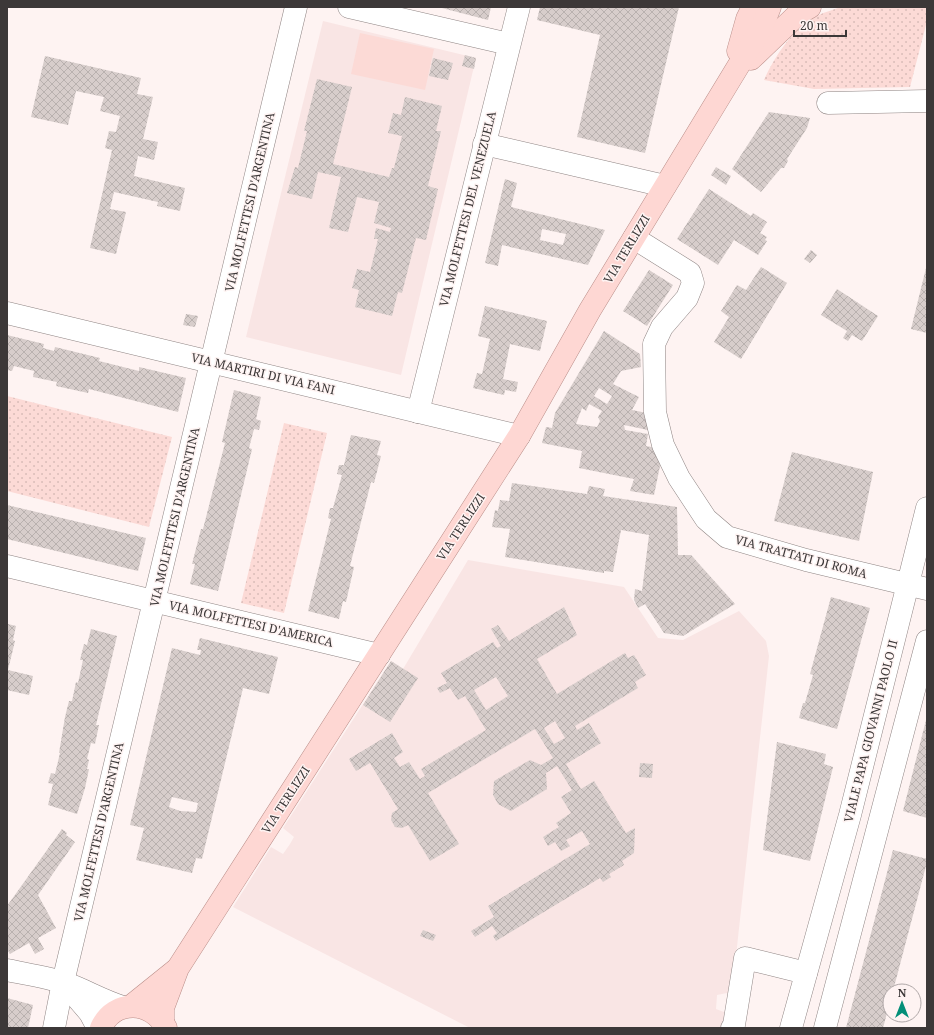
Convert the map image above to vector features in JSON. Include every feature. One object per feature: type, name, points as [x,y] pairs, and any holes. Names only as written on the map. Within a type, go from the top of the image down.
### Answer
[{"type":"main road","name":"VIA TERLIZZI","points":[[730,79],[747,19],[753,7]]},
{"type":"main road","name":"VIA TERLIZZI","points":[[164,1025],[164,1008],[178,968],[519,436],[590,310],[762,27],[770,7]]},
{"type":"main road","name":"VIA TERLIZZI","points":[[762,27],[783,7]]},
{"type":"main road","name":"VIA TERLIZZI","points":[[730,79],[798,14],[810,7]]},
{"type":"main road","name":"VIA TERLIZZI","points":[[99,1028],[110,1015],[127,1006],[178,968]]},
{"type":"main road","points":[[127,1006],[148,1009],[156,1014],[164,1025]]},
{"type":"street","name":"VIA MOLFETTESI D'ARGENTINA","points":[[54,1028],[63,982],[296,7]]},
{"type":"street","points":[[349,7],[509,44]]},
{"type":"street","name":"VIA MOLFETTESI DEL VENEZUELA","points":[[418,412],[519,7]]},
{"type":"street","points":[[828,103],[927,102]]},
{"type":"street","points":[[484,144],[665,186]]},
{"type":"street","name":"VIA TRATTATI DI ROMA","points":[[634,238],[690,273],[693,283],[686,298],[662,326],[654,344],[655,412],[663,445],[679,478],[706,519],[727,537],[806,560],[917,586]]},
{"type":"street","name":"VIA MARTIRI DI VIA FANI","points":[[7,313],[519,436]]},
{"type":"street","name":"VIALE PAPA GIOVANNI PAOLO II","points":[[791,1028],[850,815],[885,679],[917,586],[927,508]]},
{"type":"street","name":"VIA MOLFETTESI D'AMERICA","points":[[7,566],[379,654]]},
{"type":"street","points":[[824,1028],[927,641]]},
{"type":"street","points":[[850,815],[878,823]]},
{"type":"street","points":[[732,1028],[734,1025],[745,958],[809,963],[842,961]]},
{"type":"street","points":[[8,969],[63,982],[87,991],[106,1002],[127,1006]]},
{"type":"street","points":[[63,982],[90,1013],[99,1028]]},
{"type":"shaded area","points":[[841,7],[927,7],[927,21],[910,87],[814,89],[764,80],[779,52],[800,28],[808,21]]},
{"type":"shaded area","points":[[323,21],[476,58],[401,375],[246,337]]},
{"type":"shaded area","points":[[360,33],[434,49],[425,90],[351,74]]},
{"type":"shaded area","points":[[7,396],[172,437],[149,527],[7,491]]},
{"type":"shaded area","points":[[284,423],[327,433],[284,613],[241,603]]},
{"type":"shaded area","points":[[468,560],[624,587],[658,638],[683,640],[739,611],[766,641],[769,656],[732,992],[717,995],[716,1009],[729,1014],[724,1028],[470,1028],[233,907],[271,847],[283,854],[290,844],[294,837],[283,828],[391,661],[403,669]]},
{"type":"building","points":[[438,7],[491,7],[488,20]]},
{"type":"building","points":[[540,7],[679,7],[645,153],[577,137],[600,35],[537,20]]},
{"type":"building","points":[[465,55],[476,58],[474,69],[462,66]]},
{"type":"building","points":[[45,56],[141,78],[137,94],[153,97],[143,139],[158,142],[154,160],[138,156],[134,176],[185,188],[180,211],[157,206],[158,202],[114,192],[110,209],[126,212],[116,254],[90,248],[112,150],[105,148],[109,131],[116,132],[120,116],[100,111],[104,97],[76,91],[68,125],[31,117]]},
{"type":"building","points":[[433,58],[453,63],[448,80],[429,76]]},
{"type":"building","points":[[317,79],[352,87],[333,164],[389,177],[392,168],[394,168],[402,136],[388,133],[393,113],[401,115],[405,97],[442,106],[436,131],[441,131],[428,186],[438,189],[426,240],[416,238],[402,293],[398,292],[392,316],[355,307],[359,290],[352,288],[357,269],[370,272],[378,239],[374,239],[376,228],[390,232],[391,228],[374,223],[379,202],[357,197],[348,232],[329,228],[341,177],[318,172],[312,199],[287,193],[295,167],[298,168],[307,131],[304,131]]},
{"type":"building","points":[[769,112],[810,118],[807,128],[787,159],[788,161],[784,168],[781,168],[761,192],[732,169]]},
{"type":"building","points":[[716,167],[731,176],[726,185],[711,175]]},
{"type":"building","points":[[505,179],[517,183],[511,207],[605,230],[588,265],[502,245],[498,266],[485,263]],"holes":[[[542,229],[566,234],[563,245],[540,240]]]},
{"type":"building","points":[[709,189],[751,216],[753,213],[767,222],[760,233],[767,237],[765,240],[767,241],[758,255],[734,240],[718,265],[677,239]]},
{"type":"building","points":[[811,250],[817,255],[810,263],[804,259]]},
{"type":"building","points":[[761,267],[787,283],[741,359],[714,342],[729,317],[721,311],[737,285],[746,290]]},
{"type":"building","points":[[927,268],[927,333],[911,329]]},
{"type":"building","points":[[649,270],[673,285],[647,326],[623,311]]},
{"type":"building","points":[[837,289],[878,316],[862,341],[852,335],[848,341],[843,338],[847,331],[821,315]]},
{"type":"building","points":[[485,306],[547,321],[540,351],[510,344],[503,379],[518,382],[516,392],[505,390],[504,395],[473,388],[477,373],[482,374],[490,339],[478,336]]},
{"type":"building","points":[[186,314],[198,316],[195,327],[183,325]]},
{"type":"building","points":[[604,331],[640,354],[641,367],[621,371],[613,384],[639,397],[632,410],[647,413],[648,430],[624,425],[625,430],[648,434],[646,446],[656,448],[660,466],[654,495],[630,491],[634,479],[579,468],[582,451],[542,443],[546,427],[552,428],[555,413]],"holes":[[[599,388],[612,396],[607,404],[594,396]],[[589,404],[602,411],[598,417],[600,421],[597,427],[576,424],[582,408],[586,411]]]},
{"type":"building","points":[[7,335],[44,344],[43,348],[54,351],[55,347],[100,358],[99,361],[139,371],[139,367],[186,378],[178,412],[89,389],[88,393],[56,386],[57,382],[33,377],[34,371],[14,366],[12,371],[7,370]]},
{"type":"building","points":[[234,390],[261,397],[256,419],[261,421],[259,430],[254,429],[249,448],[252,449],[218,591],[190,584],[195,564],[192,564],[201,529],[203,529],[225,443],[222,442]]},
{"type":"building","points":[[351,435],[381,441],[377,455],[381,456],[374,483],[371,482],[350,566],[354,567],[346,602],[343,601],[339,619],[308,611],[331,519],[328,518],[330,508],[333,508],[342,475],[337,474],[339,465],[344,465]]},
{"type":"building","points":[[792,452],[873,472],[859,541],[774,521]]},
{"type":"building","points":[[512,483],[587,494],[589,486],[605,489],[603,496],[677,507],[678,555],[691,555],[735,604],[683,636],[664,633],[645,604],[638,608],[634,600],[635,589],[642,591],[649,535],[621,530],[613,572],[604,571],[604,573],[505,557],[510,529],[492,527],[495,510],[498,511],[500,500],[509,501]]},
{"type":"building","points":[[7,505],[146,538],[138,571],[7,539]]},
{"type":"building","points":[[831,597],[870,608],[837,729],[799,718],[813,675],[810,674]]},
{"type":"building","points":[[564,607],[577,635],[537,659],[557,694],[625,653],[628,658],[634,655],[646,675],[635,682],[638,688],[575,726],[577,730],[589,723],[601,743],[566,764],[581,789],[594,781],[626,833],[635,828],[634,853],[622,861],[624,865],[609,874],[611,877],[603,882],[600,878],[496,941],[493,936],[497,933],[492,926],[475,937],[471,931],[494,917],[488,906],[590,844],[582,831],[566,840],[570,846],[561,851],[555,842],[548,846],[543,837],[559,827],[556,823],[571,813],[561,797],[572,790],[557,766],[546,773],[547,789],[511,811],[498,804],[493,795],[494,781],[530,760],[541,765],[553,758],[535,729],[428,793],[459,844],[430,861],[408,825],[402,828],[395,827],[391,820],[392,813],[398,809],[370,763],[356,771],[349,759],[392,733],[403,752],[394,758],[400,767],[409,762],[420,779],[425,776],[421,769],[486,730],[465,696],[458,700],[450,688],[440,693],[437,688],[447,683],[441,673],[493,642],[497,648],[501,646],[491,629],[498,625],[509,641]],"holes":[[[496,677],[508,696],[486,710],[474,690]],[[555,721],[565,738],[554,744],[544,728]]]},
{"type":"building","points":[[8,624],[16,626],[13,640],[15,641],[8,670],[33,676],[29,695],[7,690]]},
{"type":"building","points":[[91,629],[117,636],[96,725],[99,725],[95,744],[91,743],[87,759],[89,760],[87,769],[89,769],[77,814],[48,805],[53,784],[48,783],[51,773],[55,774],[60,753],[65,717],[69,701],[72,701],[76,682],[78,683],[83,660],[80,660],[84,644],[87,645]]},
{"type":"building","points":[[200,638],[278,657],[269,694],[243,688],[202,859],[196,858],[192,873],[136,860],[144,828],[130,825],[172,648],[200,655],[201,650],[197,650]],"holes":[[[172,797],[198,803],[196,812],[180,811],[169,807]]]},
{"type":"building","points":[[391,661],[418,678],[390,722],[363,705]]},
{"type":"building","points":[[927,720],[927,818],[903,811]]},
{"type":"building","points":[[777,742],[826,754],[824,764],[833,767],[810,861],[763,850]]},
{"type":"building","points":[[640,763],[653,764],[652,778],[639,777]]},
{"type":"building","points":[[62,829],[67,833],[66,835],[75,842],[38,895],[56,928],[38,938],[44,949],[35,954],[29,943],[10,954],[7,949],[7,906]]},
{"type":"building","points":[[893,850],[927,859],[895,983],[882,983],[882,1023],[884,1023],[883,1028],[846,1028]]},
{"type":"building","points":[[423,930],[436,935],[433,941],[420,936]]},
{"type":"building","points":[[7,998],[33,1005],[28,1028],[7,1028]]}]
